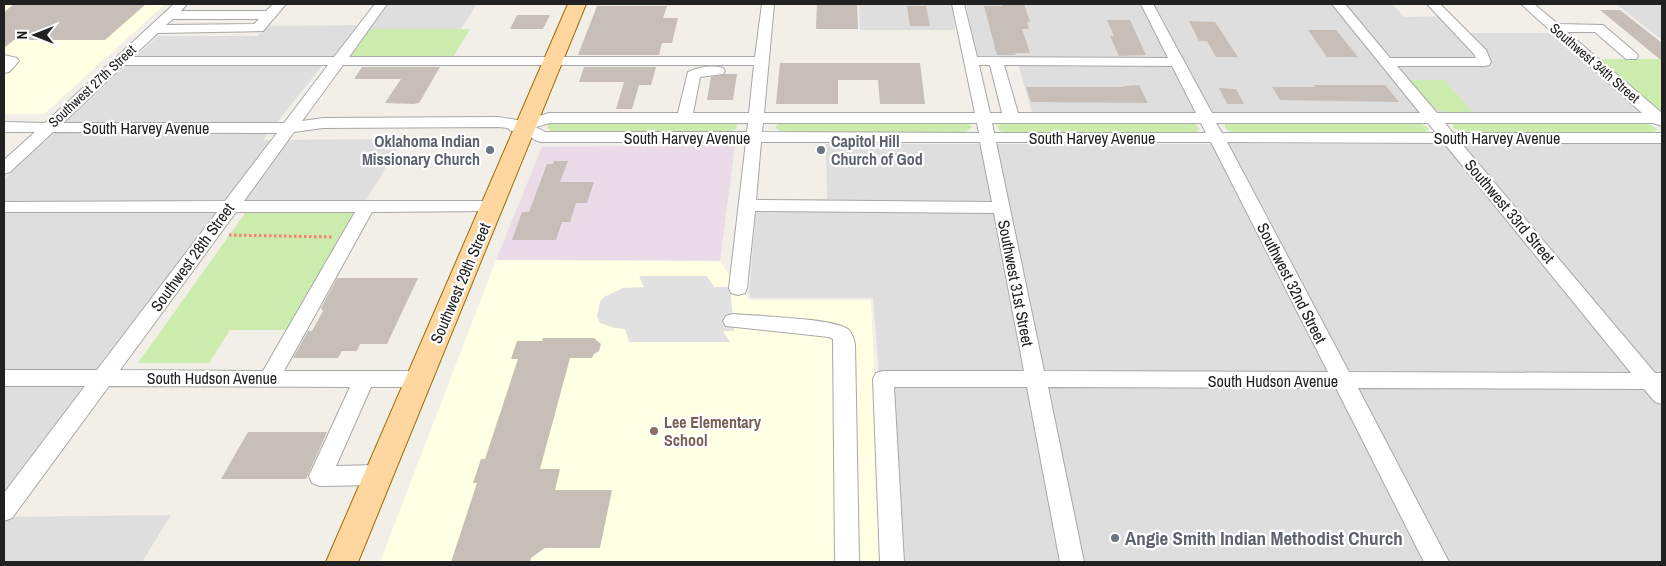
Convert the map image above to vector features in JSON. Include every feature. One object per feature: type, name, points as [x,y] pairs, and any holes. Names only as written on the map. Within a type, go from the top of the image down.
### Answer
[{"type":"main road","name":"Southwest 29th Street","points":[[342,562],[577,4]]},
{"type":"street","name":"Southwest 27th Street","points":[[4,169],[181,4]]},
{"type":"street","points":[[154,29],[258,28],[280,4]]},
{"type":"street","name":"Southwest 28th Street","points":[[4,511],[381,4]]},
{"type":"street","points":[[738,288],[768,4]]},
{"type":"street","name":"Southwest 31st Street","points":[[958,4],[983,116],[1072,562]]},
{"type":"street","name":"Southwest 32nd Street","points":[[1148,4],[1437,562]]},
{"type":"street","name":"Southwest 33rd Street","points":[[1338,4],[1658,386]]},
{"type":"street","points":[[1386,62],[1484,62],[1481,53],[1433,4]]},
{"type":"street","name":"Southwest 34th Street","points":[[1527,4],[1661,120]]},
{"type":"street","points":[[169,15],[270,15]]},
{"type":"street","points":[[1555,28],[1598,28],[1632,56]]},
{"type":"street","points":[[4,59],[12,62],[4,70]]},
{"type":"street","points":[[119,61],[553,61],[762,66]]},
{"type":"street","points":[[971,61],[1177,62]]},
{"type":"street","points":[[996,61],[1011,117]]},
{"type":"street","points":[[685,118],[693,76],[696,73],[762,66]]},
{"type":"street","name":"South Harvey Avenue","points":[[4,127],[288,128],[315,132],[493,134],[548,118],[983,116],[1661,120]]},
{"type":"street","name":"South Harvey Avenue","points":[[525,126],[541,137],[1662,138]]},
{"type":"street","points":[[747,205],[1001,208]]},
{"type":"street","points":[[4,206],[492,206]]},
{"type":"street","points":[[269,378],[366,207]]},
{"type":"street","points":[[733,321],[833,330],[842,335],[845,344],[847,562]]},
{"type":"street","name":"South Hudson Avenue","points":[[4,378],[420,379]]},
{"type":"street","points":[[365,378],[320,476],[378,475]]},
{"type":"street","name":"South Hudson Avenue","points":[[892,562],[883,379],[1343,381],[1658,386]]},
{"type":"path","points":[[209,235],[348,238]]},
{"type":"shaded area","points":[[4,4],[165,4],[44,114],[4,114]]},
{"type":"shaded area","points":[[387,4],[477,4],[443,57],[329,57],[263,140],[403,139],[365,202],[226,201],[4,498],[4,179],[158,36],[258,36],[266,26],[370,25]]},
{"type":"shaded area","points":[[859,4],[952,4],[955,30],[860,30]]},
{"type":"shaded area","points":[[966,4],[1392,4],[1404,17],[1451,16],[1471,33],[1552,33],[1641,112],[1032,113],[1018,63],[978,63]]},
{"type":"shaded area","points":[[1616,4],[1662,4],[1662,40]]},
{"type":"shaded area","points":[[826,144],[1662,144],[1662,562],[894,562],[873,298],[751,298],[749,292],[757,199],[827,199]]},
{"type":"shaded area","points":[[735,145],[720,261],[496,260],[542,147]]},
{"type":"shaded area","name":"Lee Elementary School","points":[[496,260],[720,261],[738,288],[750,300],[871,300],[883,562],[380,562]]},
{"type":"shaded area","points":[[639,276],[707,276],[714,287],[730,287],[734,331],[723,331],[730,342],[629,342],[625,329],[600,323],[597,316],[600,302],[604,297],[623,288],[644,287]]},
{"type":"shaded area","points":[[171,515],[142,562],[4,562],[4,517]]},
{"type":"green space","points":[[370,29],[470,29],[452,59],[352,58],[350,56]]},
{"type":"green space","points":[[1598,59],[1662,59],[1662,112],[1659,111]]},
{"type":"green space","points":[[1409,80],[1444,80],[1474,113],[1442,111],[1435,108],[1424,99]]},
{"type":"green space","points":[[735,122],[737,124],[736,129],[728,132],[553,132],[547,128],[548,125],[553,123]]},
{"type":"green space","points":[[1003,122],[1190,123],[1195,124],[1200,129],[1195,133],[1005,133],[1000,131],[997,126]]},
{"type":"green space","points":[[1229,122],[1416,122],[1429,129],[1424,133],[1235,133],[1227,130],[1225,127],[1225,124]]},
{"type":"green space","points":[[1457,122],[1640,123],[1648,124],[1658,129],[1653,133],[1464,133],[1453,128],[1453,125]]},
{"type":"green space","points":[[780,123],[967,123],[972,127],[966,132],[781,132],[775,127]]},
{"type":"green space","points":[[246,212],[356,212],[288,330],[230,330],[209,363],[138,363]]},
{"type":"building","points":[[14,4],[146,4],[105,40],[14,40],[4,48],[4,12]]},
{"type":"building","points":[[817,4],[857,4],[858,29],[816,29]]},
{"type":"building","points":[[1002,4],[1024,4],[1030,22],[1027,22],[1029,29],[1022,29],[1030,53],[997,55],[984,6],[1002,6]]},
{"type":"building","points":[[597,6],[667,6],[663,18],[678,18],[672,43],[662,43],[659,55],[578,55]]},
{"type":"building","points":[[907,6],[926,6],[930,26],[910,26]]},
{"type":"building","points":[[1600,10],[1620,10],[1662,43],[1662,61]]},
{"type":"building","points":[[517,15],[550,15],[543,29],[510,29]]},
{"type":"building","points":[[1107,20],[1130,20],[1146,55],[1119,56],[1110,36],[1114,36]]},
{"type":"building","points":[[1189,21],[1215,22],[1238,57],[1216,57],[1207,41],[1199,41]]},
{"type":"building","points":[[1308,30],[1336,30],[1358,57],[1327,57]]},
{"type":"building","points":[[780,63],[920,63],[925,104],[880,104],[878,80],[838,80],[838,104],[776,104]]},
{"type":"building","points":[[362,67],[440,67],[419,103],[413,104],[385,103],[401,79],[354,79]]},
{"type":"building","points":[[584,67],[656,67],[651,85],[639,85],[632,109],[616,109],[624,82],[579,82]]},
{"type":"building","points":[[737,74],[733,100],[707,100],[711,77]]},
{"type":"building","points":[[1139,85],[1148,103],[1031,102],[1026,87],[1124,87]]},
{"type":"building","points":[[1314,85],[1385,85],[1399,102],[1280,100],[1272,87],[1315,87]]},
{"type":"building","points":[[1219,88],[1236,89],[1244,104],[1227,104]]},
{"type":"building","points":[[554,161],[568,161],[560,182],[594,182],[587,203],[576,203],[570,222],[562,222],[556,240],[512,240],[522,212],[529,212],[547,164],[553,164]]},
{"type":"building","points":[[337,278],[418,278],[387,344],[360,344],[357,351],[342,351],[338,358],[293,358],[308,331],[312,331],[323,311],[321,308]]},
{"type":"building","points":[[543,338],[594,338],[601,344],[599,351],[592,358],[570,358],[540,469],[560,469],[555,490],[612,490],[600,548],[545,548],[531,558],[530,562],[451,562],[477,483],[473,483],[481,459],[485,459],[518,359],[511,359],[517,341],[542,341]]},
{"type":"building","points":[[248,432],[327,432],[306,479],[221,479]]},
{"type":"place","name":"Oklahoma Indian Missionary Church","points":[[490,150]]},
{"type":"place","name":"Capitol Hill Church of God","points":[[821,150]]},
{"type":"place","name":"Lee Elementary School","points":[[654,431]]},
{"type":"place","name":"Angie Smith Indian Methodist Church","points":[[1115,538]]}]
